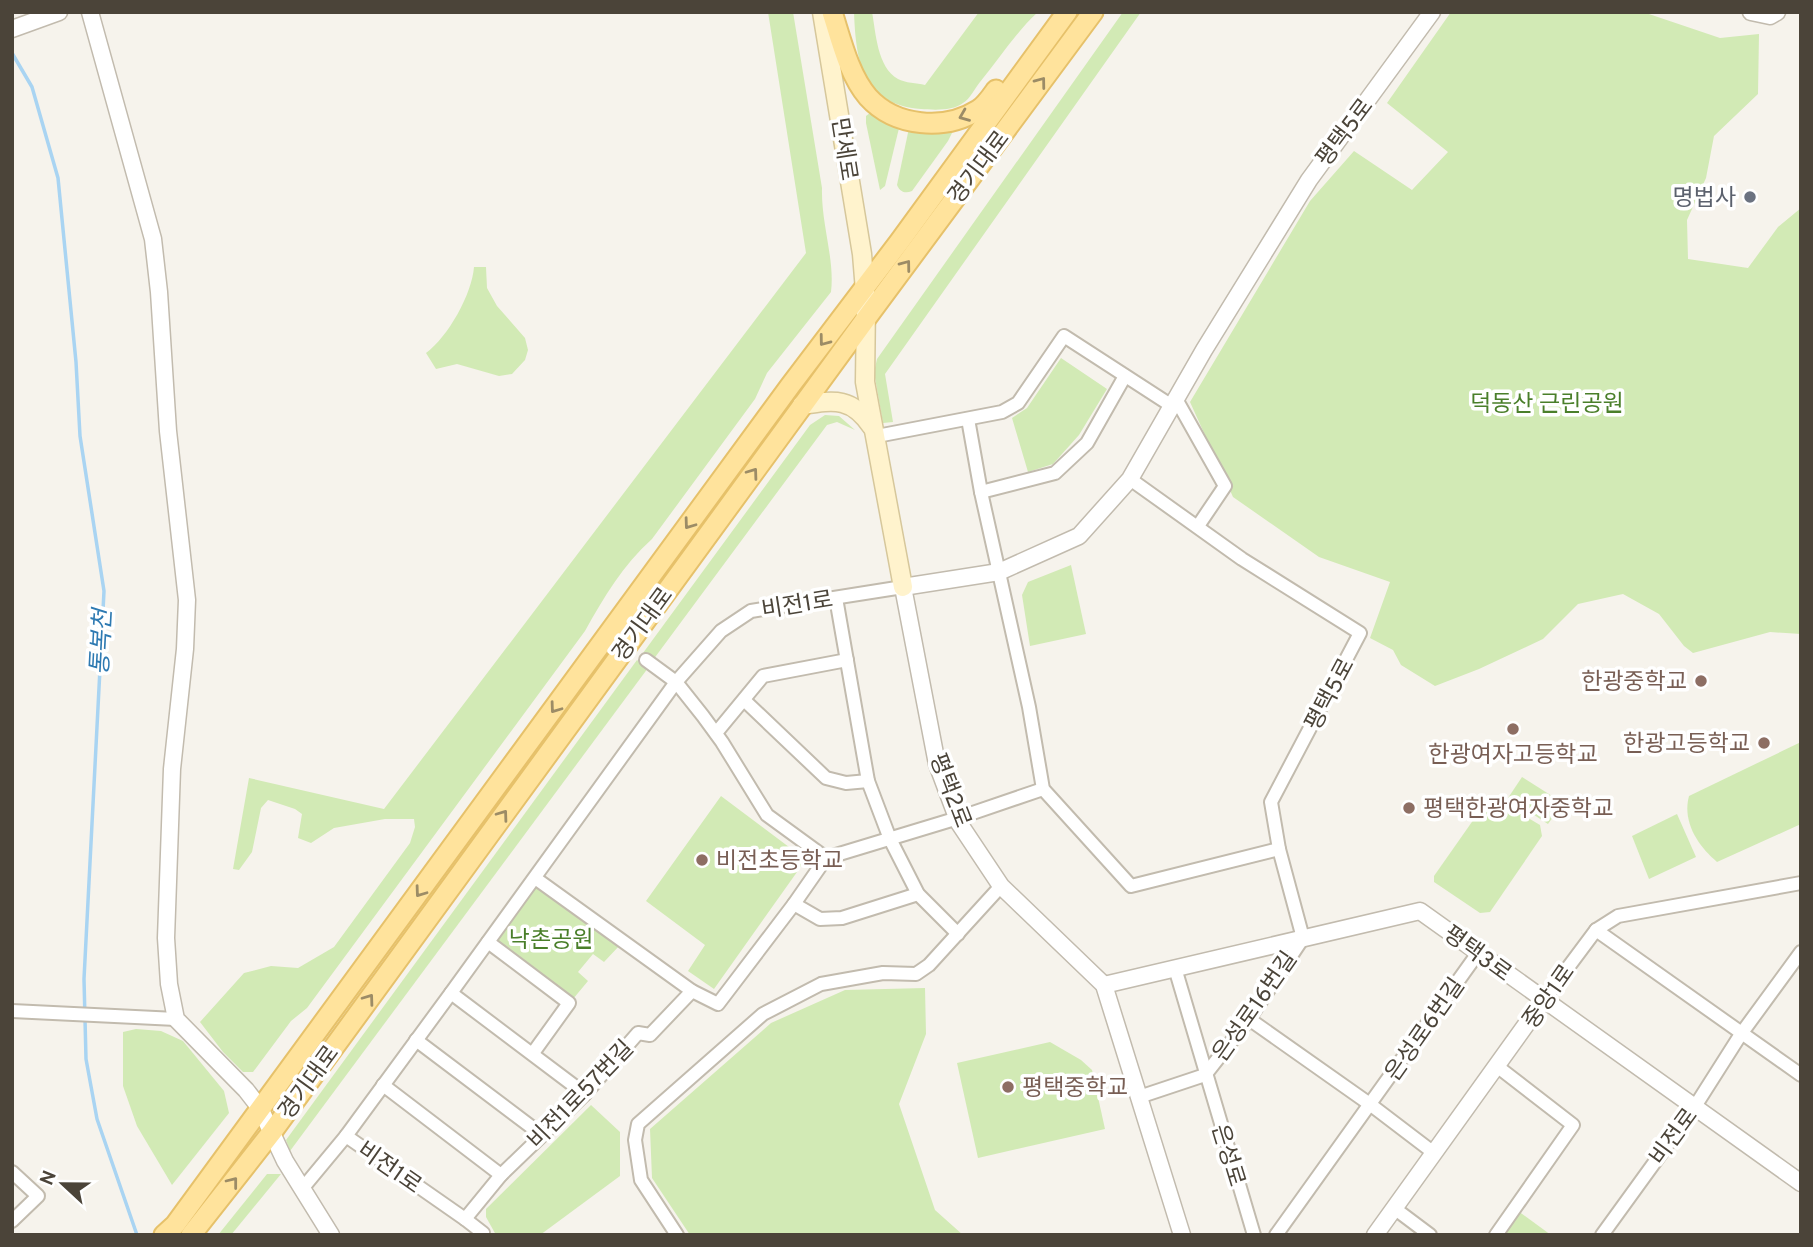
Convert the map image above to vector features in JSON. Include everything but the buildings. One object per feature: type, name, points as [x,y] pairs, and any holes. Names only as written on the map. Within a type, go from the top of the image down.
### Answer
[{"type":"main road","name":"만세로","points":[[822,12],[862,254],[865,287]]},
{"type":"main road","points":[[832,12],[852,67],[868,97],[889,114],[908,122],[960,120],[981,108],[1032,48],[1048,38]]},
{"type":"main road","name":"경기대로","points":[[176,1231],[260,1108],[1067,12]]},
{"type":"main road","name":"경기대로","points":[[176,1231],[272,1132],[802,405],[1093,12]]},
{"type":"main road","name":"평택2로","points":[[865,287],[865,382],[904,587]]},
{"type":"main road","points":[[802,405],[826,401],[847,403],[862,412],[876,435]]},
{"type":"street","points":[[12,29],[59,12]]},
{"type":"street","points":[[90,12],[153,239],[168,431],[187,600],[185,649],[172,769],[166,938],[169,984],[176,1019],[246,1090],[260,1108],[302,1189],[331,1234]]},
{"type":"street","name":"평택5로","points":[[904,587],[999,572],[1079,536],[1130,479],[1309,180],[1432,12]]},
{"type":"street","points":[[1751,12],[1770,16],[1777,12]]},
{"type":"street","points":[[876,435],[1002,412],[1018,403],[1064,336],[1125,376],[1174,402],[1225,486],[1198,526]]},
{"type":"street","points":[[981,492],[1055,473],[1087,443],[1125,376]]},
{"type":"street","points":[[968,419],[981,492],[1029,708],[1043,789],[1131,886],[1279,849]]},
{"type":"street","name":"평택5로","points":[[1130,479],[1242,559],[1360,633],[1271,802],[1279,849],[1303,938]]},
{"type":"street","name":"비전1로","points":[[482,1235],[483,1233],[466,1219],[346,1136],[676,682],[721,631],[751,611],[904,587]]},
{"type":"street","name":"평택2로","points":[[904,587],[937,764],[958,818],[1001,886],[1104,985],[1182,1235]]},
{"type":"street","points":[[836,598],[868,781],[890,839],[918,894],[958,934]]},
{"type":"street","points":[[646,660],[676,682],[716,733],[767,815],[826,858]]},
{"type":"street","points":[[716,733],[763,676],[847,660]]},
{"type":"street","points":[[744,700],[826,778],[846,783],[868,781]]},
{"type":"street","points":[[535,878],[692,991],[718,1004],[826,858],[1043,789]]},
{"type":"street","name":"중앙1로","points":[[1375,1235],[1596,930],[1618,916],[1801,883]]},
{"type":"street","points":[[672,1233],[641,1180],[635,1140],[638,1125],[763,1014],[821,984],[883,973],[916,974],[929,965],[1001,886]]},
{"type":"street","points":[[794,904],[820,919],[842,918],[918,894]]},
{"type":"street","name":"평택3로","points":[[1104,985],[1420,911],[1800,1181]]},
{"type":"street","points":[[1596,930],[1801,1074]]},
{"type":"street","name":"은성로16번길","points":[[1205,1074],[1249,1019],[1303,938]]},
{"type":"street","points":[[488,942],[569,1003],[533,1053]]},
{"type":"street","name":"은성로6번길","points":[[1276,1235],[1478,953]]},
{"type":"street","name":"비전로","points":[[1602,1235],[1694,1108],[1741,1034],[1801,953]]},
{"type":"street","name":"은성로","points":[[1175,968],[1254,1235]]},
{"type":"street","name":"비전1로57번길","points":[[466,1219],[501,1175],[584,1094],[638,1033],[650,1035],[692,991]]},
{"type":"street","points":[[451,993],[584,1094]]},
{"type":"street","points":[[17,1012],[176,1019]]},
{"type":"street","name":"은성로6번길","points":[[1249,1019],[1434,1153]]},
{"type":"street","points":[[416,1040],[542,1135]]},
{"type":"street","points":[[1496,1235],[1573,1125],[1498,1067]]},
{"type":"street","points":[[1139,1097],[1205,1074]]},
{"type":"street","points":[[383,1085],[501,1175]]},
{"type":"street","points":[[302,1189],[346,1136]]},
{"type":"street","points":[[12,1172],[38,1196],[12,1221]]},
{"type":"street","points":[[1394,1208],[1430,1235]]},
{"type":"green space","points":[[768,12],[793,12],[822,188],[831,267],[831,292],[767,373],[755,399],[652,539],[623,571],[585,631],[307,1008],[291,1021],[253,1072],[243,1072],[223,1052],[200,1022],[244,973],[271,966],[298,968],[334,947],[410,843],[415,827],[414,819],[385,819],[334,828],[311,843],[298,838],[302,814],[268,800],[261,808],[252,852],[239,870],[233,869],[249,778],[384,809],[806,253]]},
{"type":"green space","points":[[854,12],[872,12],[879,49],[891,74],[901,80],[925,85],[979,12],[1038,12],[1015,37],[966,101],[959,106],[937,110],[901,105],[886,99],[874,89],[866,77],[857,48]]},
{"type":"green space","points":[[1123,12],[1141,12],[885,374],[893,422],[883,423],[874,372],[877,359]]},
{"type":"green space","name":"덕동산 근린공원","points":[[1451,12],[1643,12],[1720,38],[1759,34],[1758,94],[1714,136],[1706,178],[1687,220],[1688,259],[1748,268],[1778,227],[1801,208],[1801,634],[1770,632],[1693,653],[1684,646],[1659,614],[1623,594],[1578,604],[1543,639],[1435,686],[1401,665],[1393,650],[1370,638],[1390,582],[1319,557],[1233,497],[1190,402],[1310,201],[1354,151],[1412,190],[1448,152],[1387,103]]},
{"type":"green space","points":[[870,113],[900,124],[885,186],[880,190],[866,123],[866,116]]},
{"type":"green space","points":[[909,128],[946,128],[953,131],[912,191],[905,192],[897,185]]},
{"type":"green space","points":[[474,267],[486,267],[487,288],[497,306],[525,338],[528,350],[525,360],[512,374],[499,376],[457,364],[436,369],[426,353],[442,337],[464,302]]},
{"type":"green space","points":[[1061,358],[1107,389],[1079,435],[1053,464],[1028,472],[1012,418],[1027,408]]},
{"type":"green space","points":[[825,415],[839,416],[855,430],[837,422],[827,425],[653,660],[643,653],[810,425]]},
{"type":"green space","points":[[1071,565],[1086,634],[1030,646],[1022,595],[1028,582]]},
{"type":"green space","points":[[637,660],[648,668],[290,1151],[286,1140]]},
{"type":"green space","points":[[1801,742],[1801,824],[1717,862],[1693,833],[1687,806],[1689,796]]},
{"type":"green space","points":[[1522,777],[1563,803],[1548,824],[1508,798]]},
{"type":"green space","points":[[721,796],[797,853],[802,865],[714,989],[688,971],[705,945],[646,901]]},
{"type":"green space","points":[[1494,798],[1540,825],[1542,836],[1490,912],[1480,913],[1434,882],[1434,876],[1488,799]]},
{"type":"green space","points":[[1677,814],[1696,857],[1649,879],[1632,836]]},
{"type":"green space","name":"낙촌공원","points":[[535,885],[620,945],[604,962],[593,954],[578,972],[588,981],[573,999],[497,945],[496,937]]},
{"type":"green space","points":[[925,988],[926,1034],[899,1104],[935,1210],[963,1235],[690,1235],[652,1178],[650,1129],[771,1023],[845,990]]},
{"type":"green space","points":[[136,1029],[161,1031],[183,1041],[224,1091],[229,1113],[172,1185],[137,1126],[123,1086],[123,1032]]},
{"type":"green space","points":[[1050,1042],[1081,1060],[1092,1070],[1105,1129],[978,1158],[957,1063]]},
{"type":"green space","points":[[591,1105],[620,1132],[620,1176],[540,1235],[496,1235],[486,1217],[486,1209]]},
{"type":"green space","points":[[267,1174],[281,1174],[231,1235],[218,1235]]},
{"type":"green space","points":[[1518,1211],[1551,1235],[1502,1235]]},
{"type":"waterway","name":"통복천","points":[[12,53],[32,87],[58,178],[76,362],[80,436],[104,591],[84,979],[86,1059],[97,1119],[137,1235]]},
{"type":"place","name":"명법사","points":[[1750,197]]},
{"type":"place","name":"한광중학교","points":[[1701,681]]},
{"type":"place","name":"한광여자고등학교","points":[[1513,729]]},
{"type":"place","name":"한광고등학교","points":[[1764,743]]},
{"type":"place","name":"평택한광여자중학교","points":[[1409,808]]},
{"type":"place","name":"비전초등학교","points":[[702,860]]},
{"type":"place","name":"평택중학교","points":[[1008,1087]]}]
